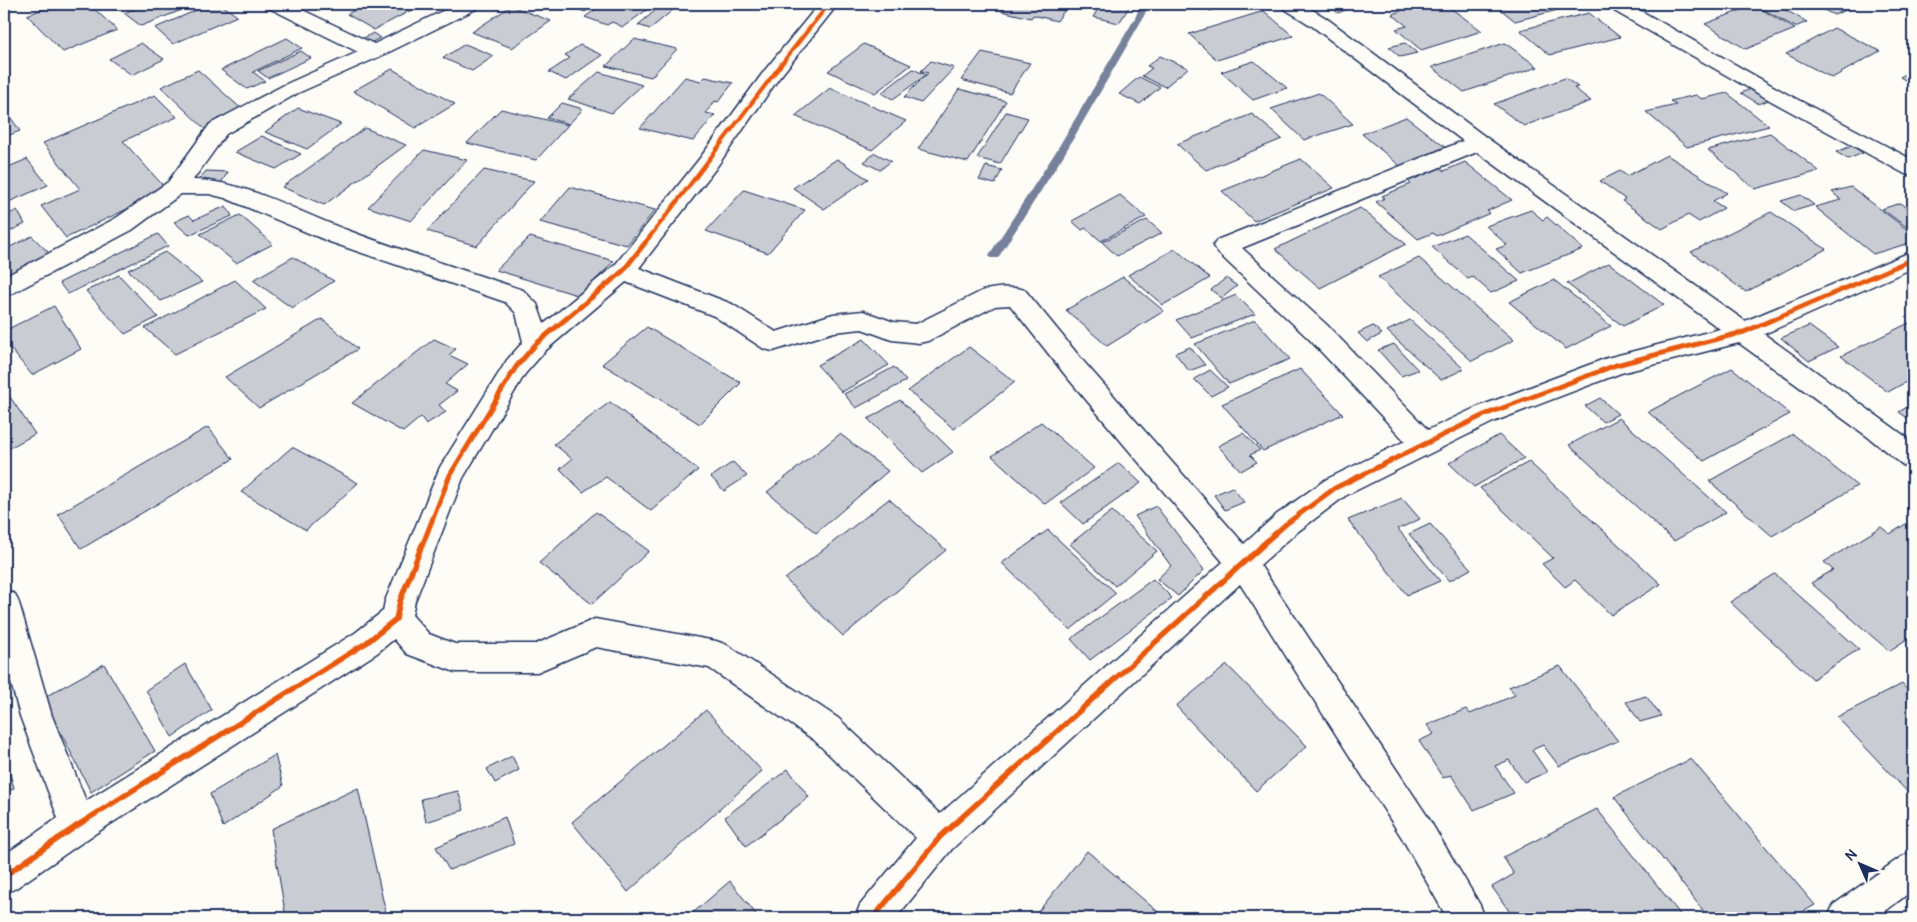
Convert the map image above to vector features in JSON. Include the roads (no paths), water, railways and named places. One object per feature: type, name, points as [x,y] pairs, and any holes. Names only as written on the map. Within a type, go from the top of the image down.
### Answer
[{"type":"street","points":[[276,4],[374,52]]},
{"type":"street","points":[[4,287],[124,224],[176,186],[218,129],[291,89],[374,52],[471,4]]},
{"type":"street","points":[[4,876],[78,824],[366,643],[396,619],[400,601],[450,474],[516,367],[536,344],[623,271],[708,163],[772,74],[828,4]]},
{"type":"street","points":[[1290,4],[1319,22],[1479,143],[1744,332],[1878,429],[1913,457]]},
{"type":"street","points":[[1616,4],[1780,98],[1913,169]]},
{"type":"street","points":[[1424,444],[1318,332],[1225,246],[1479,143]]},
{"type":"street","points":[[176,186],[209,187],[231,192],[338,236],[514,296],[528,310],[536,344]]},
{"type":"street","points":[[873,918],[940,837],[1286,524],[1335,488],[1484,415],[1616,365],[1744,332],[1913,259]]},
{"type":"street","points":[[623,271],[723,310],[773,342],[833,323],[863,320],[892,331],[919,334],[991,296],[1016,296],[1075,369],[1243,564],[1414,826],[1467,918]]},
{"type":"street","points":[[4,603],[36,716],[78,824]]},
{"type":"street","points":[[396,619],[418,644],[455,658],[537,658],[595,633],[716,655],[826,729],[940,837]]},
{"type":"street","points":[[1846,918],[1913,868]]},
{"type":"waterway","points":[[994,255],[1060,153],[1139,18],[1145,4]]}]
